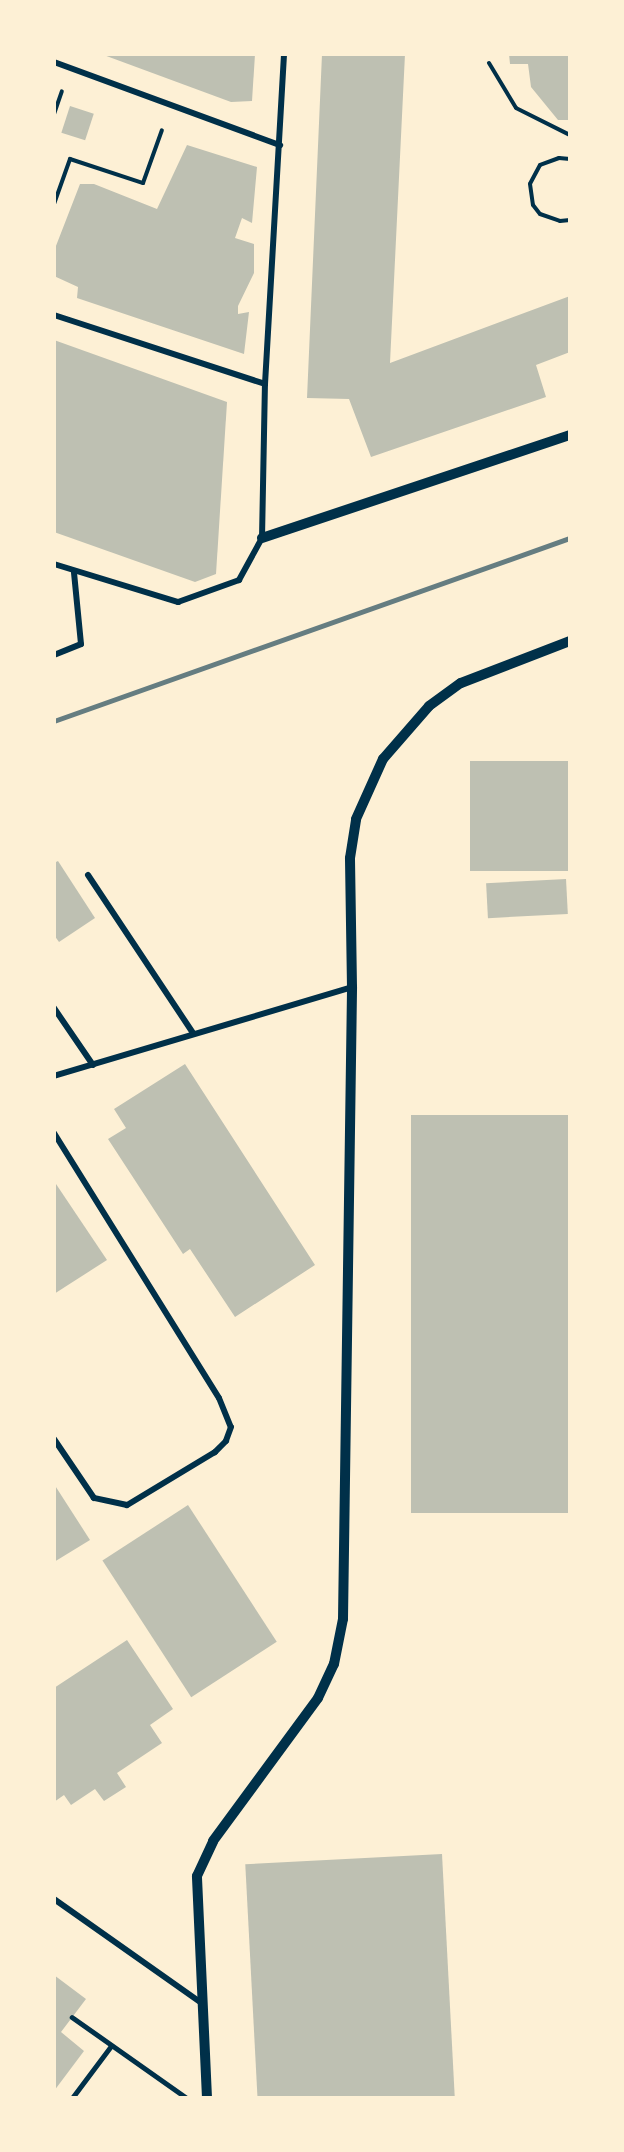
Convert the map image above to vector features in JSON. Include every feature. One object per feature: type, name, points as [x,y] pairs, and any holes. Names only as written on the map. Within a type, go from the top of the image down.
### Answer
[{"type":"street","points":[[54,564],[178,602],[239,580],[262,538],[266,384],[284,54]]},
{"type":"street","points":[[54,62],[280,145]]},
{"type":"street","points":[[54,315],[266,384]]},
{"type":"street","points":[[262,538],[570,435]]},
{"type":"street","points":[[54,655],[81,644],[74,572]]},
{"type":"street","points":[[207,2098],[195,1896],[203,1859],[318,1698],[334,1664],[343,1620],[352,987],[350,858],[356,819],[383,759],[404,731],[461,683],[570,641]]},
{"type":"street","points":[[88,875],[193,1033]]},
{"type":"street","points":[[54,1076],[352,987]]},
{"type":"street","points":[[54,1008],[93,1065]]},
{"type":"street","points":[[54,1133],[219,1398],[231,1427],[226,1441],[215,1452],[127,1505],[94,1498],[54,1439]]},
{"type":"street","points":[[54,1899],[203,2004]]},
{"type":"lane","points":[[72,2017],[187,2098]]},
{"type":"lane","points":[[72,2098],[111,2046]]},
{"type":"path","points":[[489,63],[516,108],[570,135]]},
{"type":"path","points":[[54,204],[69,159],[143,183],[170,105]]},
{"type":"path","points":[[570,159],[559,158],[540,165],[530,184],[533,205],[540,214],[560,221],[570,220]]},
{"type":"building","points":[[101,54],[255,54],[252,101],[231,102]]},
{"type":"building","points":[[322,54],[405,54],[390,363],[570,296],[570,352],[536,365],[546,397],[371,457],[349,399],[307,398]]},
{"type":"building","points":[[509,54],[570,54],[570,120],[558,120],[531,87],[528,64],[510,64]]},
{"type":"building","points":[[70,106],[94,114],[85,140],[61,133]]},
{"type":"building","points":[[187,145],[257,167],[252,223],[242,218],[235,238],[254,244],[254,273],[238,306],[238,314],[249,312],[244,354],[77,298],[78,287],[54,276],[54,251],[80,184],[94,184],[157,209]]},
{"type":"building","points":[[54,340],[227,402],[216,574],[195,582],[54,532]]},
{"type":"building","points":[[470,761],[570,761],[570,871],[470,871]]},
{"type":"building","points":[[58,861],[95,918],[59,942],[54,935],[54,863]]},
{"type":"building","points":[[566,879],[568,914],[488,918],[486,883]]},
{"type":"building","points":[[185,1064],[315,1265],[235,1317],[190,1249],[183,1254],[108,1139],[126,1128],[114,1109]]},
{"type":"building","points":[[411,1115],[570,1115],[570,1513],[411,1513]]},
{"type":"building","points":[[54,1181],[107,1260],[54,1294]]},
{"type":"building","points":[[54,1484],[90,1540],[54,1562]]},
{"type":"building","points":[[188,1505],[277,1642],[191,1697],[102,1561]]},
{"type":"building","points":[[127,1640],[173,1709],[150,1725],[162,1743],[117,1773],[126,1787],[104,1801],[95,1789],[71,1805],[64,1795],[54,1802],[54,1688]]},
{"type":"building","points":[[442,1854],[455,2098],[258,2098],[245,1864]]},
{"type":"building","points":[[54,1975],[86,1999],[61,2032],[84,2051],[54,2091]]},
{"type":"railway","points":[[54,721],[570,538]]}]
